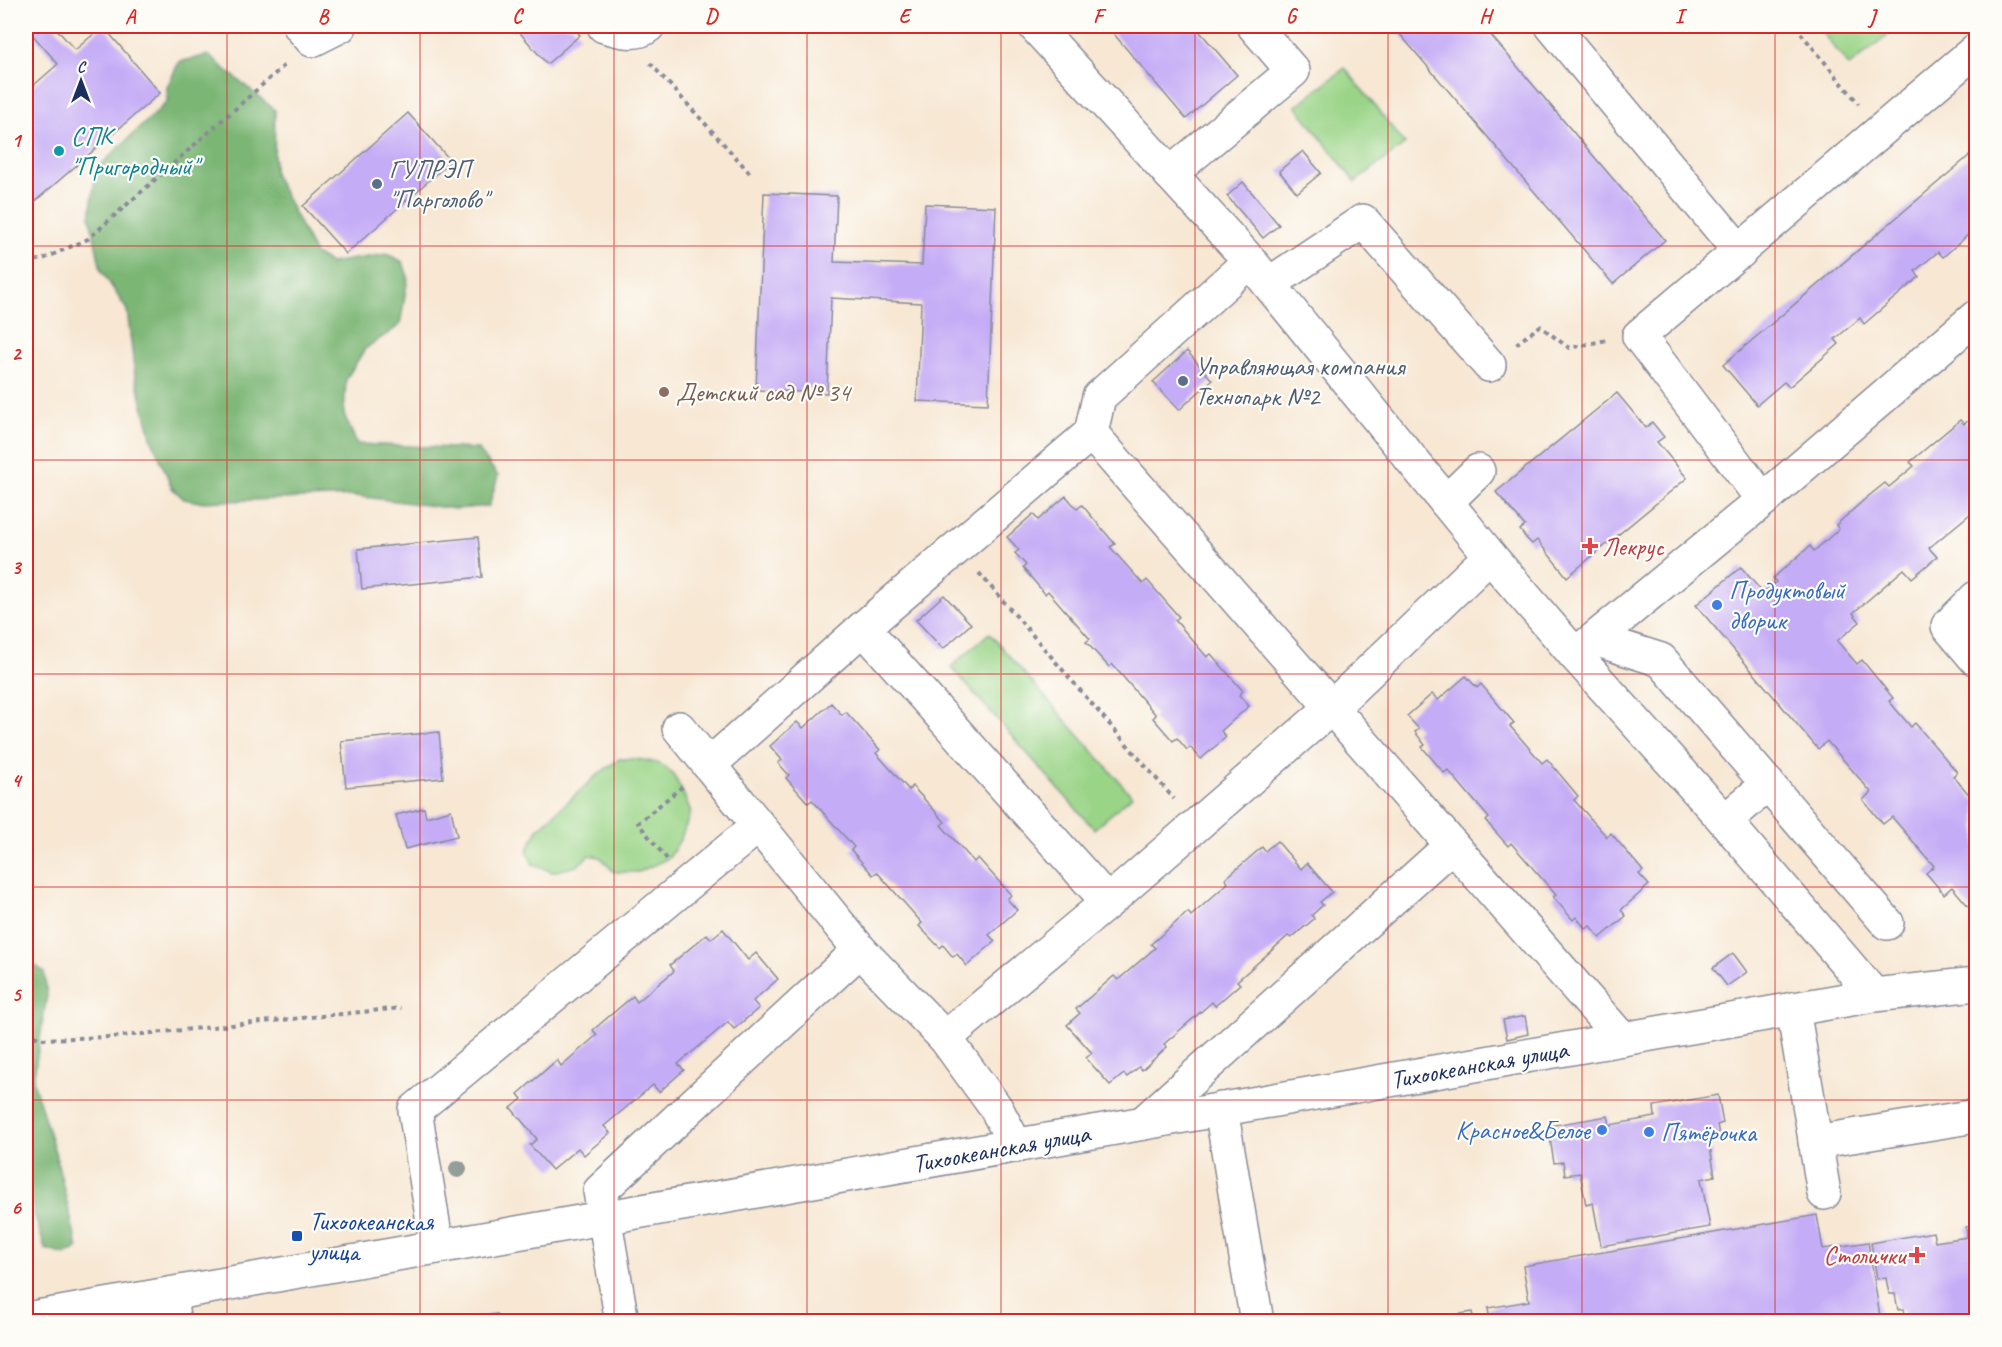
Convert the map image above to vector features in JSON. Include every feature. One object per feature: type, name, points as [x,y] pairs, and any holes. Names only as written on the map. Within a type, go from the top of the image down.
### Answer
[{"type":"street","points":[[1035,26],[1260,273],[1490,556],[1585,647],[1725,821],[1874,995]]},
{"type":"street","points":[[1170,174],[1293,71],[1254,26]]},
{"type":"street","points":[[1552,26],[1740,252]]},
{"type":"street","points":[[1763,500],[1639,336],[1977,50]]},
{"type":"street","points":[[709,765],[1091,433],[1099,397],[1260,273],[1363,220],[1489,365]]},
{"type":"street","points":[[1585,647],[1763,500],[1977,317]]},
{"type":"street","points":[[1091,433],[1622,1039]]},
{"type":"street","points":[[1446,502],[1478,471]]},
{"type":"street","points":[[945,1038],[1108,902],[1331,708],[1490,556]]},
{"type":"street","points":[[1977,598],[1948,626],[1977,659]]},
{"type":"street","points":[[864,628],[1108,902]]},
{"type":"street","points":[[1585,647],[1661,660],[1887,923]]},
{"type":"street","points":[[679,728],[860,950],[945,1038],[1001,1115],[1016,1146]]},
{"type":"street","points":[[1725,821],[1768,784]]},
{"type":"street","points":[[437,1247],[415,1110],[758,826]]},
{"type":"street","points":[[1143,1123],[1452,845]]},
{"type":"street","points":[[622,1322],[600,1191],[860,950]]},
{"type":"street","name":"Тихоокеанская улица","points":[[26,1319],[172,1308],[437,1247],[1874,995],[1977,984]]},
{"type":"street","points":[[1793,1009],[1824,1193]]},
{"type":"street","points":[[1221,1109],[1257,1322]]},
{"type":"street","points":[[1815,1142],[1977,1116]]},
{"type":"path","points":[[1795,26],[1881,132]]},
{"type":"path","points":[[624,27],[750,172]]},
{"type":"path","points":[[26,261],[41,260],[88,239],[317,30]]},
{"type":"path","points":[[1489,365],[1540,326],[1569,348],[1599,340],[1639,336]]},
{"type":"path","points":[[957,548],[1197,825]]},
{"type":"path","points":[[688,885],[638,822],[709,765]]},
{"type":"path","points":[[26,1032],[40,1039],[113,1037],[401,1008]]},
{"type":"green space","points":[[1817,26],[1900,26],[1849,66]]},
{"type":"green space","points":[[208,55],[275,110],[274,173],[315,254],[330,263],[387,254],[403,262],[408,277],[400,325],[365,349],[346,379],[344,414],[357,444],[478,449],[498,476],[489,506],[456,509],[357,496],[199,502],[184,499],[172,488],[152,440],[135,375],[127,310],[101,270],[90,217],[96,169],[167,102],[167,87],[179,62]]},
{"type":"green space","points":[[1345,68],[1405,144],[1355,182],[1296,106]]},
{"type":"green space","points":[[989,633],[1132,796],[1094,829],[951,667]]},
{"type":"green space","points":[[619,759],[646,760],[664,766],[679,784],[691,812],[681,838],[669,858],[639,872],[614,872],[600,857],[589,855],[577,866],[552,872],[533,864],[527,851],[538,829],[596,776]]},
{"type":"green space","points":[[26,959],[44,972],[47,995],[33,1081],[55,1152],[78,1248],[65,1255],[45,1249],[26,1187]]},
{"type":"building","name":"СПК \"Пригородный\"","points":[[26,26],[54,26],[75,50],[103,26],[160,93],[26,209],[26,92],[58,64],[31,33],[26,38]]},
{"type":"building","points":[[514,26],[572,26],[580,35],[547,64]]},
{"type":"building","points":[[1107,26],[1195,26],[1237,75],[1186,119]]},
{"type":"building","points":[[1393,26],[1483,26],[1665,240],[1613,284]]},
{"type":"building","name":"ГУПРЭП \"Парголово\"","points":[[408,113],[451,161],[346,254],[303,206]]},
{"type":"building","points":[[1976,150],[1976,228],[1943,257],[1938,252],[1915,271],[1919,277],[1864,324],[1860,318],[1835,339],[1839,344],[1789,387],[1784,382],[1757,405],[1723,365]]},
{"type":"building","points":[[1303,151],[1321,173],[1297,193],[1279,171]]},
{"type":"building","points":[[1243,182],[1279,225],[1263,238],[1227,196]]},
{"type":"building","points":[[764,193],[837,196],[834,262],[922,265],[925,204],[996,207],[988,404],[917,401],[921,303],[831,298],[827,393],[756,390]]},
{"type":"building","name":"Управляющая компания Технопарк №2","points":[[1187,351],[1212,380],[1179,410],[1153,382]]},
{"type":"building","points":[[1617,393],[1646,428],[1652,422],[1664,437],[1657,442],[1687,478],[1567,577],[1537,540],[1532,544],[1526,538],[1520,530],[1525,526],[1496,492]]},
{"type":"building","points":[[1975,415],[1976,509],[1929,548],[1937,557],[1912,578],[1904,569],[1853,613],[1860,622],[1837,641],[1857,664],[1862,660],[1893,698],[1889,701],[1911,727],[1915,723],[1957,772],[1953,776],[1974,800],[1976,799],[1976,915],[1952,887],[1944,894],[1926,873],[1934,866],[1892,817],[1883,824],[1863,800],[1871,792],[1827,741],[1818,749],[1696,605],[1741,567],[1763,593],[1776,582],[1773,578],[1810,546],[1814,551],[1839,529],[1836,525],[1865,499],[1885,483],[1889,487],[1914,466],[1910,462],[1960,420],[1964,424]]},
{"type":"building","points":[[1066,496],[1077,509],[1082,505],[1115,544],[1110,547],[1143,584],[1147,580],[1179,617],[1175,620],[1207,657],[1211,654],[1243,691],[1239,695],[1249,706],[1221,731],[1226,737],[1201,759],[1190,747],[1187,750],[1177,738],[1173,741],[1153,718],[1156,715],[1112,664],[1109,667],[1086,642],[1090,639],[1048,591],[1045,594],[1023,568],[1026,565],[1015,553],[1019,550],[1007,537],[1033,514],[1038,520]]},
{"type":"building","points":[[478,537],[482,577],[362,589],[358,549]]},
{"type":"building","points":[[944,595],[971,624],[943,649],[916,620]]},
{"type":"building","points":[[1466,676],[1477,688],[1481,684],[1514,723],[1510,726],[1542,763],[1547,759],[1578,796],[1574,800],[1607,837],[1611,833],[1643,871],[1639,874],[1649,885],[1621,910],[1626,916],[1600,938],[1590,926],[1586,929],[1576,917],[1573,920],[1553,897],[1556,895],[1511,843],[1508,846],[1486,821],[1489,818],[1448,770],[1444,773],[1422,747],[1425,745],[1415,732],[1419,729],[1407,716],[1432,694],[1438,700]]},
{"type":"building","points":[[831,703],[842,715],[846,712],[880,750],[876,753],[909,790],[912,786],[945,822],[941,825],[974,862],[978,858],[1011,895],[1007,899],[1017,910],[989,935],[995,941],[967,966],[957,954],[953,957],[943,945],[940,948],[919,926],[922,923],[877,872],[873,875],[851,850],[854,847],[812,800],[808,803],[786,778],[789,775],[778,763],[782,760],[770,746],[797,722],[803,728]]},
{"type":"building","points":[[439,732],[443,778],[346,787],[341,741]]},
{"type":"building","points":[[424,808],[426,817],[451,810],[457,836],[405,849],[396,815]]},
{"type":"building","points":[[1277,841],[1301,869],[1307,863],[1332,892],[1320,902],[1323,905],[1312,915],[1314,919],[1291,938],[1288,936],[1237,981],[1240,984],[1215,1006],[1212,1002],[1164,1044],[1167,1047],[1142,1070],[1139,1067],[1127,1077],[1124,1074],[1110,1085],[1086,1058],[1092,1053],[1067,1025],[1080,1013],[1076,1009],[1114,976],[1118,980],[1155,948],[1151,944],[1188,912],[1191,916],[1228,883],[1225,879],[1262,847],[1265,851]]},
{"type":"building","points":[[723,929],[748,960],[756,953],[778,979],[753,1001],[759,1008],[734,1029],[728,1022],[678,1064],[684,1070],[659,1092],[653,1085],[604,1126],[610,1133],[584,1155],[578,1148],[552,1170],[530,1145],[537,1139],[511,1108],[522,1099],[518,1094],[557,1060],[561,1066],[597,1035],[593,1030],[633,996],[637,1002],[674,971],[670,965],[707,934],[711,939]]},
{"type":"building","points":[[1733,953],[1747,972],[1727,986],[1713,968]]},
{"type":"building","points":[[1525,1016],[1528,1034],[1507,1039],[1503,1020]]},
{"type":"building","points":[[1718,1095],[1723,1123],[1717,1125],[1720,1139],[1709,1141],[1715,1176],[1701,1179],[1710,1227],[1601,1246],[1593,1203],[1586,1205],[1580,1173],[1565,1175],[1563,1162],[1554,1163],[1548,1126],[1608,1116],[1610,1125],[1655,1117],[1654,1106]]},
{"type":"building","points":[[1817,1215],[1823,1249],[1868,1242],[1881,1322],[1490,1322],[1488,1308],[1529,1301],[1523,1266]]},
{"type":"building","points":[[1976,1225],[1976,1322],[1906,1322],[1904,1309],[1898,1310],[1895,1294],[1889,1294],[1886,1278],[1877,1279],[1871,1243],[1933,1232],[1935,1242],[1967,1237],[1966,1227]]},
{"type":"building","points":[[1472,1312],[1474,1322],[1423,1322],[1423,1320]]},
{"type":"building","points":[[497,1314],[498,1322],[464,1322],[464,1320]]},
{"type":"place","name":"СПК \"Пригородный\"","points":[[59,151]]},
{"type":"place","name":"ГУПРЭП \"Парголово\"","points":[[377,184]]},
{"type":"place","name":"Управляющая компания Технопарк №2","points":[[1183,381]]},
{"type":"place","name":"Детский сад № 34","points":[[664,392]]},
{"type":"place","name":"Лекрус","points":[[1590,546]]},
{"type":"place","name":"Продуктовый дворик","points":[[1717,605]]},
{"type":"place","name":"Красное&Белое","points":[[1602,1130]]},
{"type":"place","name":"Пятёрочка","points":[[1649,1132]]},
{"type":"place","name":"Тихоокеанская улица","points":[[297,1236]]},
{"type":"place","name":"Столички","points":[[1917,1255]]}]
